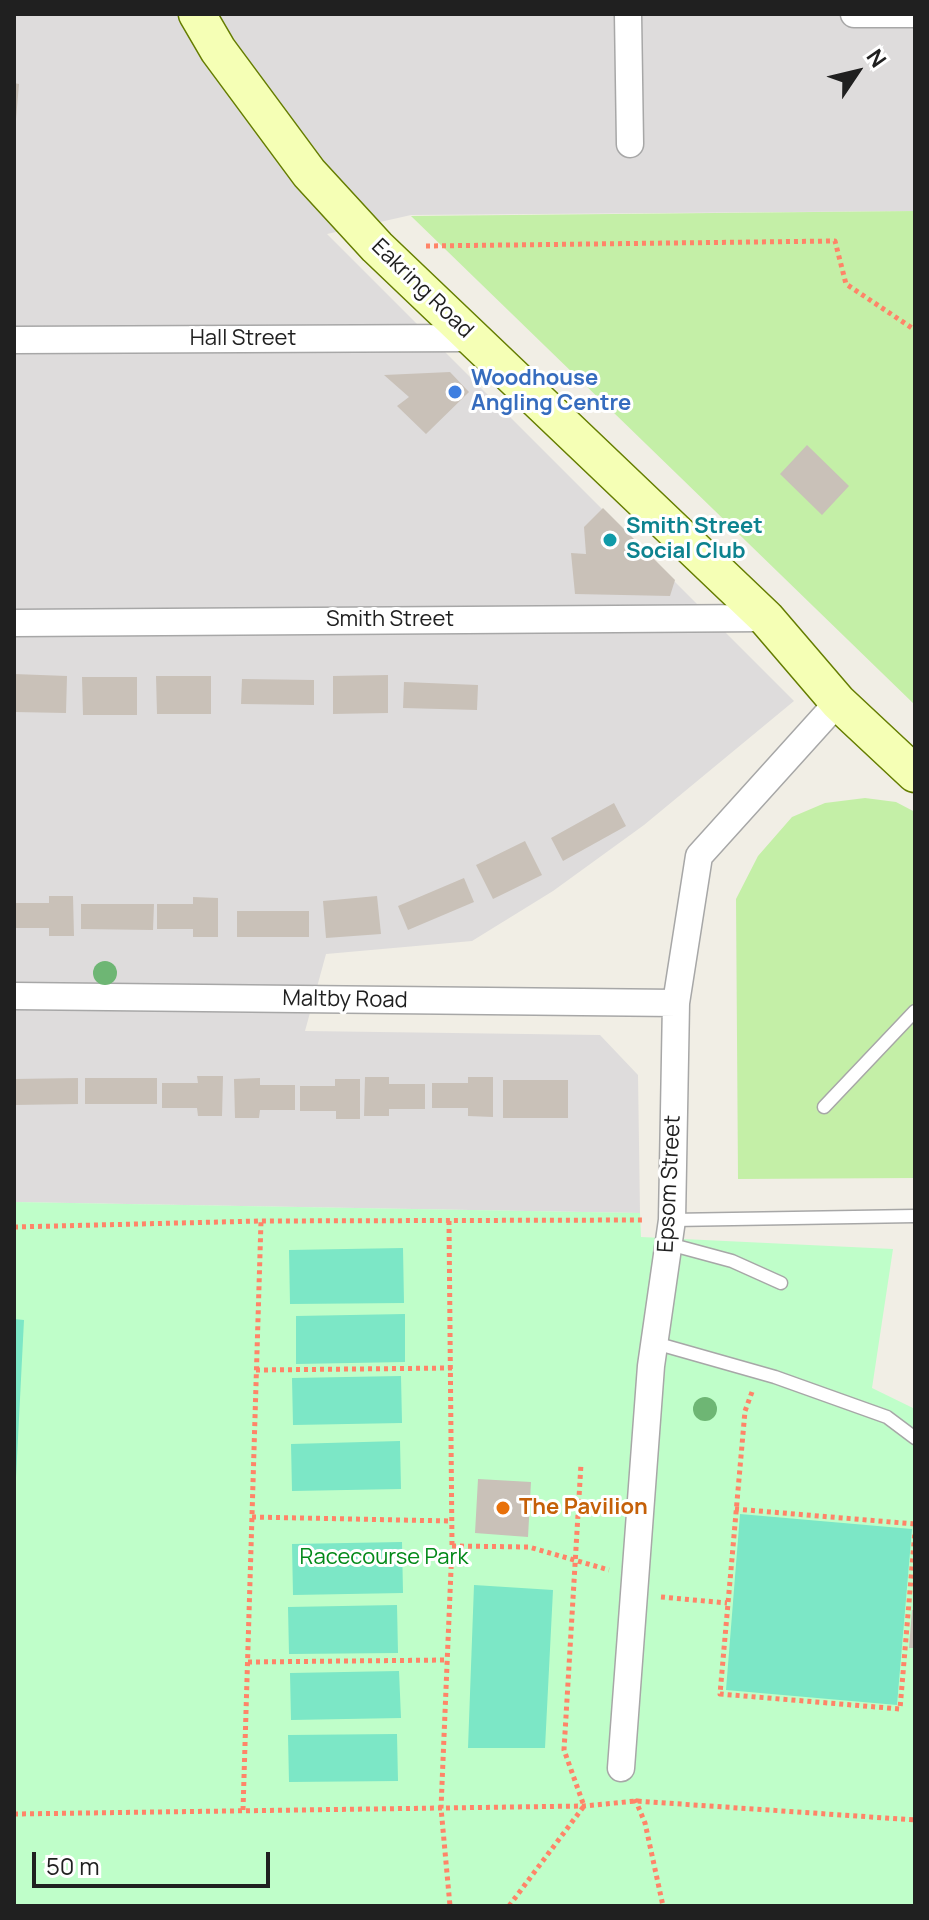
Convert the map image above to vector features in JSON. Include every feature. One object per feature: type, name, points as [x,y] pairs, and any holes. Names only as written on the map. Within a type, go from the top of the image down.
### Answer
[{"type":"street","name":"Eakring Road","points":[[197,14],[218,50],[309,173],[377,247],[766,618],[838,702],[915,774]]},
{"type":"street","points":[[628,14],[630,144]]},
{"type":"street","points":[[854,14],[915,14]]},
{"type":"street","name":"Hall Street","points":[[14,340],[472,338]]},
{"type":"street","name":"Smith Street","points":[[14,623],[766,618]]},
{"type":"street","name":"Epsom Street","points":[[621,1768],[633,1584],[655,1343],[670,1232],[676,1003],[699,856],[838,702]]},
{"type":"street","name":"Maltby Road","points":[[14,996],[676,1003]]},
{"type":"lane","points":[[824,1107],[915,1011]]},
{"type":"lane","points":[[670,1232],[915,1216]]},
{"type":"lane","points":[[670,1232],[781,1283]]},
{"type":"lane","points":[[655,1343],[759,1372],[887,1417],[915,1438]]},
{"type":"path","points":[[377,247],[835,241],[846,284],[915,330]]},
{"type":"path","points":[[14,1227],[261,1221],[449,1221],[670,1232]]},
{"type":"path","points":[[243,1810],[261,1221]]},
{"type":"path","points":[[449,1221],[452,1546],[441,1808],[450,1906]]},
{"type":"path","points":[[256,1370],[452,1368]]},
{"type":"path","points":[[759,1372],[745,1411],[720,1694],[900,1709],[915,1531]]},
{"type":"path","points":[[581,1464],[564,1750],[584,1806]]},
{"type":"path","points":[[735,1509],[915,1524]]},
{"type":"path","points":[[252,1517],[451,1521]]},
{"type":"path","points":[[452,1546],[529,1547],[633,1584],[727,1603]]},
{"type":"path","points":[[248,1662],[447,1660]]},
{"type":"path","points":[[636,1801],[645,1823],[663,1906]]},
{"type":"path","points":[[14,1814],[584,1806],[636,1801],[915,1820]]},
{"type":"path","points":[[509,1906],[584,1806]]},
{"type":"shaded area","points":[[14,14],[915,14],[915,211],[411,215],[327,234],[794,701],[644,825],[553,891],[472,941],[326,954],[305,1031],[600,1035],[638,1075],[640,1213],[14,1202]]},
{"type":"green space","points":[[915,211],[915,705],[411,216]]},
{"type":"green space","points":[[865,798],[896,802],[915,812],[915,1178],[738,1179],[736,899],[758,856],[792,817],[825,803]]},
{"type":"green space","name":"Racecourse Park","points":[[14,1202],[640,1213],[641,1237],[893,1249],[872,1388],[915,1409],[915,1906],[14,1906]]},
{"type":"green space","points":[[403,1248],[404,1303],[290,1304],[289,1250]]},
{"type":"green space","points":[[405,1314],[405,1362],[296,1364],[296,1316]]},
{"type":"green space","points":[[14,1319],[24,1320],[15,1497],[14,1497]]},
{"type":"green space","points":[[401,1376],[402,1423],[293,1425],[292,1378]]},
{"type":"green space","points":[[400,1441],[401,1489],[292,1491],[291,1444]]},
{"type":"green space","points":[[740,1514],[912,1529],[897,1705],[726,1690]]},
{"type":"green space","points":[[402,1542],[403,1593],[293,1595],[292,1544]]},
{"type":"green space","points":[[474,1585],[553,1590],[545,1748],[468,1748]]},
{"type":"green space","points":[[397,1605],[398,1653],[289,1654],[288,1607]]},
{"type":"green space","points":[[399,1671],[401,1718],[291,1720],[290,1673]]},
{"type":"green space","points":[[397,1734],[398,1781],[289,1782],[288,1735]]},
{"type":"building","points":[[14,83],[19,84],[16,119],[14,119]]},
{"type":"building","points":[[450,372],[469,392],[426,434],[397,406],[409,397],[384,375]]},
{"type":"building","points":[[807,445],[849,486],[822,515],[780,474]]},
{"type":"building","name":"Smith Street Social Club","points":[[603,508],[675,580],[670,596],[575,594],[571,553],[586,554],[584,527]]},
{"type":"building","points":[[14,674],[67,676],[66,713],[14,712]]},
{"type":"building","points":[[388,675],[388,713],[333,714],[333,676]]},
{"type":"building","points":[[156,676],[211,676],[211,714],[157,714]]},
{"type":"building","points":[[82,677],[137,677],[137,715],[83,715]]},
{"type":"building","points":[[242,679],[314,680],[314,705],[241,704]]},
{"type":"building","points":[[404,682],[478,685],[477,710],[403,708]]},
{"type":"building","points":[[614,803],[626,826],[563,861],[551,838]]},
{"type":"building","points":[[525,841],[542,875],[493,899],[476,865]]},
{"type":"building","points":[[464,878],[474,902],[408,930],[398,906]]},
{"type":"building","points":[[49,896],[73,896],[74,936],[49,936],[49,928],[14,928],[14,903],[49,903]]},
{"type":"building","points":[[377,896],[381,934],[326,938],[323,901]]},
{"type":"building","points":[[193,897],[218,898],[218,937],[193,937],[193,929],[157,929],[157,904],[193,904]]},
{"type":"building","points":[[81,904],[154,904],[153,930],[81,929]]},
{"type":"building","points":[[237,911],[309,911],[309,937],[237,937]]},
{"type":"building","points":[[197,1076],[223,1076],[222,1116],[198,1116],[197,1108],[162,1108],[162,1083],[198,1083]]},
{"type":"building","points":[[365,1077],[389,1077],[389,1084],[425,1084],[425,1109],[389,1109],[389,1116],[364,1116]]},
{"type":"building","points":[[468,1077],[493,1077],[493,1117],[468,1116],[468,1108],[432,1108],[432,1083],[468,1083]]},
{"type":"building","points":[[78,1078],[78,1104],[14,1105],[14,1079]]},
{"type":"building","points":[[85,1078],[157,1078],[157,1104],[85,1104]]},
{"type":"building","points":[[260,1078],[260,1085],[295,1085],[295,1110],[260,1110],[259,1118],[235,1118],[234,1079]]},
{"type":"building","points":[[335,1079],[360,1079],[360,1119],[336,1119],[336,1111],[300,1111],[300,1086],[335,1086]]},
{"type":"building","points":[[503,1080],[568,1080],[568,1118],[503,1118]]},
{"type":"building","name":"The Pavilion","points":[[478,1479],[531,1482],[528,1537],[475,1533]]},
{"type":"building","points":[[912,1610],[915,1610],[915,1648],[909,1648]]},
{"type":"place","name":"Woodhouse Angling Centre","points":[[455,392]]},
{"type":"place","name":"Smith Street Social Club","points":[[610,540]]},
{"type":"place","name":"The Pavilion","points":[[503,1508]]}]
